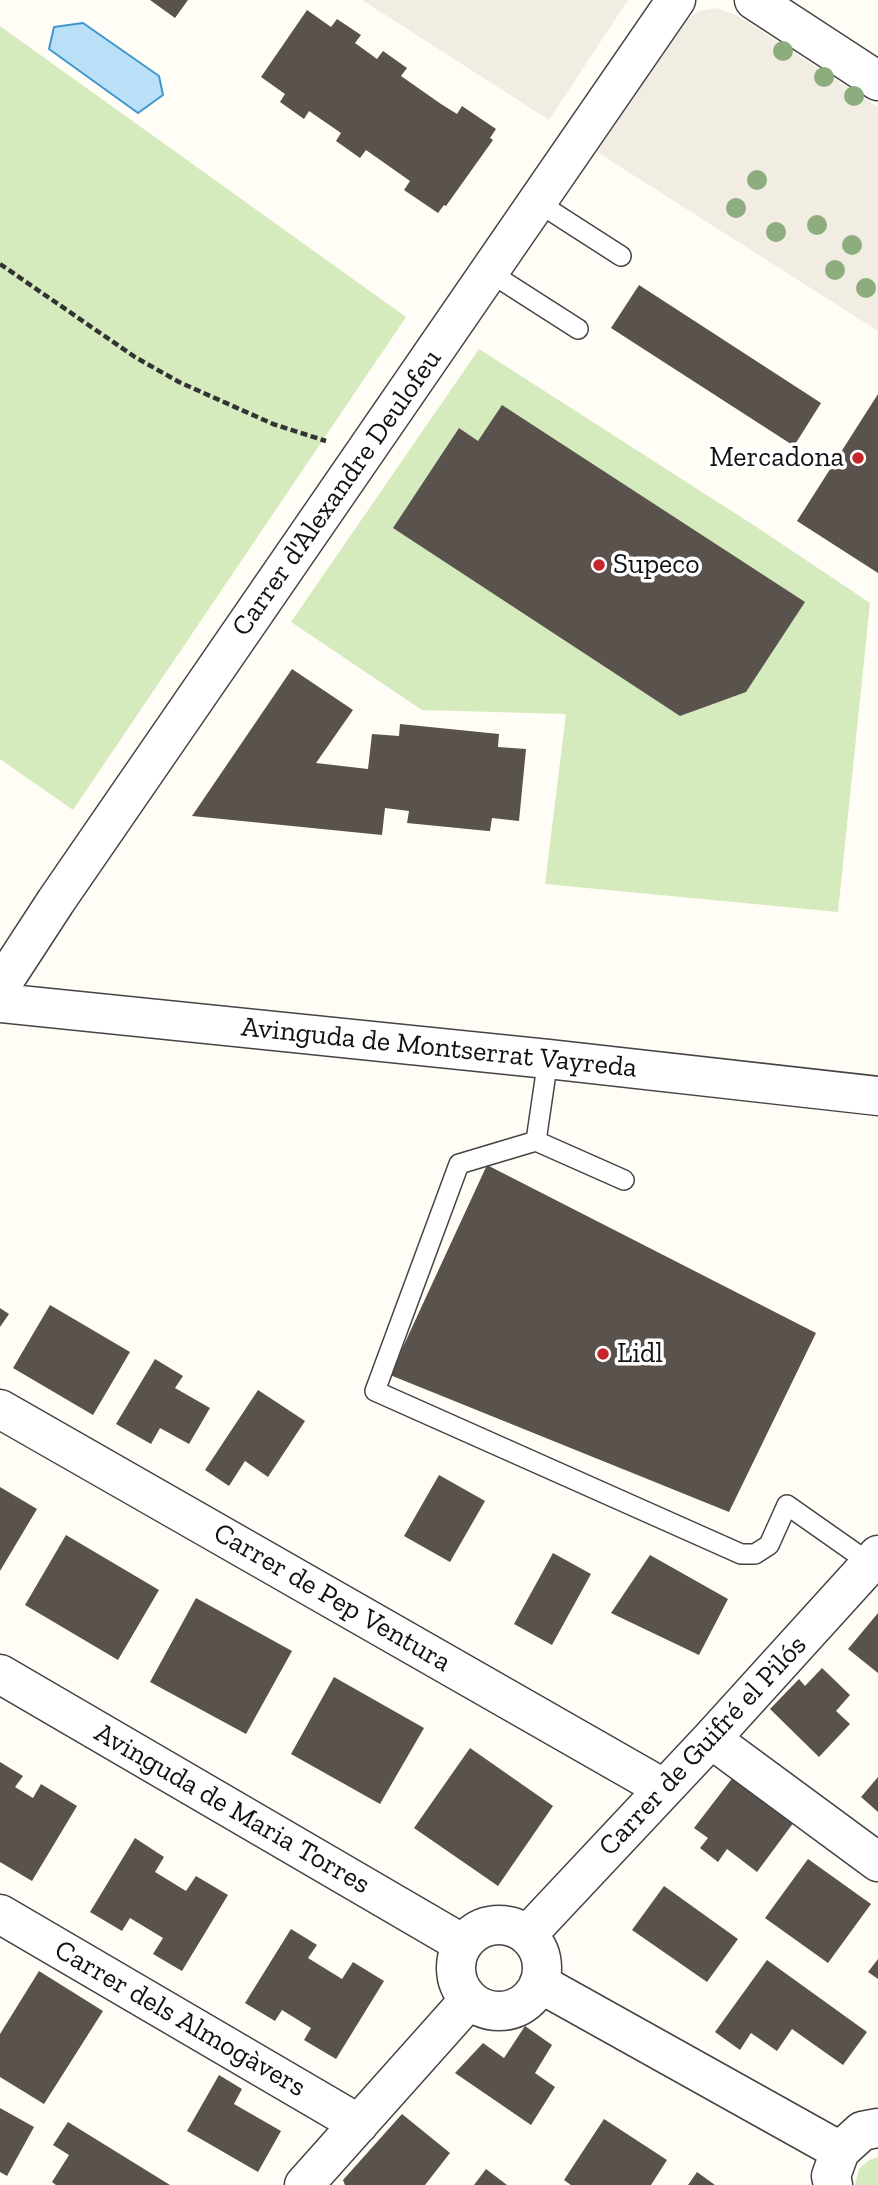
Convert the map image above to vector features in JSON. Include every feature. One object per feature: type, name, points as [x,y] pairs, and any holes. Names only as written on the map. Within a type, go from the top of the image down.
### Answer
[{"type":"street","name":"Carrer d'Alexandre Deulofeu","points":[[0,987],[56,901],[676,0]]},
{"type":"street","points":[[754,0],[878,80]]},
{"type":"street","name":"Avinguda de Montserrat Vayreda","points":[[0,1003],[878,1096]]},
{"type":"street","name":"Carrer de Pep Ventura","points":[[0,1409],[663,1788]]},
{"type":"street","name":"Carrer de Guifré el Pilós","points":[[527,1935],[711,1739],[874,1559]]},
{"type":"street","name":"Avinguda de Maria Torres","points":[[0,1674],[463,1944]]},
{"type":"street","points":[[711,1739],[878,1862]]},
{"type":"street","name":"Carrer dels Almogàvers","points":[[0,1914],[359,2124]]},
{"type":"street","points":[[500,1925],[514,1927],[527,1935],[538,1949],[542,1966],[540,1983],[527,2001],[509,2010],[488,2010],[470,2000],[458,1983],[456,1963],[463,1944],[480,1930],[500,1925]]},
{"type":"street","points":[[540,1983],[836,2168],[863,2131],[878,2128]]},
{"type":"street","points":[[304,2185],[470,2000]]},
{"type":"lane","points":[[537,202],[621,256]]},
{"type":"lane","points":[[489,272],[579,329]]},
{"type":"lane","points":[[536,1141],[548,1059]]},
{"type":"lane","points":[[624,1180],[536,1141],[459,1164],[375,1391],[741,1554],[755,1554],[769,1545],[787,1505],[874,1559]]},
{"type":"path","points":[[0,264],[135,356],[179,382],[273,424],[329,442],[359,462]]},
{"type":"green space","points":[[0,26],[406,317],[73,810],[0,759]]},
{"type":"green space","points":[[479,349],[870,603],[838,912],[545,884],[566,714],[422,710],[291,622]]},
{"type":"green space","points":[[878,2157],[878,2185],[855,2185],[859,2169],[869,2160]]},
{"type":"shaded area","points":[[362,0],[628,0],[549,120]]},
{"type":"shaded area","points":[[717,8],[736,15],[878,107],[878,331],[597,152],[684,22],[698,11]]},
{"type":"water","points":[[83,23],[159,76],[163,95],[138,113],[49,49],[54,27]]},
{"type":"building","points":[[150,0],[188,0],[175,18]]},
{"type":"building","points":[[307,10],[331,27],[337,19],[361,35],[355,43],[377,59],[383,51],[407,68],[401,76],[441,104],[457,114],[462,106],[496,129],[490,138],[493,140],[446,206],[438,213],[404,190],[410,181],[366,150],[360,158],[336,141],[341,133],[309,111],[304,119],[280,102],[285,94],[261,77]]},
{"type":"building","points":[[639,285],[821,403],[794,446],[611,328]]},
{"type":"building","name":"Mercadona","points":[[878,394],[878,573],[797,521]]},
{"type":"building","name":"Supeco","points":[[502,405],[805,602],[746,692],[680,716],[393,528],[459,428],[478,441]]},
{"type":"building","points":[[292,669],[353,710],[316,763],[368,769],[372,734],[399,736],[400,724],[499,734],[498,747],[526,749],[519,821],[492,818],[488,831],[407,823],[409,811],[385,808],[382,835],[192,816]]},
{"type":"building","name":"Lidl","points":[[487,1165],[816,1333],[729,1512],[390,1375]]},
{"type":"building","points":[[50,1305],[130,1352],[93,1415],[13,1368]]},
{"type":"building","points":[[0,1308],[9,1314],[0,1327]]},
{"type":"building","points":[[155,1359],[183,1376],[175,1388],[210,1408],[189,1444],[160,1428],[151,1444],[116,1424]]},
{"type":"building","points":[[258,1390],[305,1421],[268,1477],[245,1461],[229,1486],[205,1470]]},
{"type":"building","points":[[439,1475],[485,1501],[450,1562],[404,1536]]},
{"type":"building","points":[[0,1487],[37,1509],[0,1571]]},
{"type":"building","points":[[66,1535],[159,1590],[118,1660],[25,1605]]},
{"type":"building","points":[[553,1553],[591,1574],[552,1645],[514,1624]]},
{"type":"building","points":[[650,1555],[728,1599],[699,1655],[611,1613]]},
{"type":"building","points":[[196,1598],[292,1651],[246,1734],[150,1682]]},
{"type":"building","points":[[878,1613],[878,1673],[848,1649]]},
{"type":"building","points":[[822,1668],[850,1695],[836,1711],[850,1724],[819,1757],[770,1709],[799,1679],[805,1686]]},
{"type":"building","points":[[334,1677],[424,1728],[380,1804],[291,1754]]},
{"type":"building","points":[[470,1748],[553,1806],[498,1886],[414,1828]]},
{"type":"building","points":[[0,1762],[23,1776],[15,1787],[33,1798],[41,1784],[77,1806],[32,1881],[0,1862]]},
{"type":"building","points":[[734,1776],[794,1822],[757,1872],[727,1849],[718,1862],[700,1848],[708,1838],[694,1828]]},
{"type":"building","points":[[878,1777],[878,1812],[861,1797]]},
{"type":"building","points":[[135,1838],[164,1857],[155,1872],[186,1891],[196,1876],[228,1895],[182,1971],[153,1954],[163,1938],[130,1918],[122,1931],[90,1912]]},
{"type":"building","points":[[808,1859],[871,1904],[828,1963],[765,1918]]},
{"type":"building","points":[[664,1886],[738,1939],[707,1982],[632,1930]]},
{"type":"building","points":[[291,1929],[317,1945],[308,1958],[342,1979],[353,1962],[384,1981],[336,2059],[304,2040],[311,2028],[282,2010],[275,2021],[245,2003]]},
{"type":"building","points":[[878,1959],[878,1979],[868,1972]]},
{"type":"building","points":[[767,1960],[867,2032],[843,2065],[792,2029],[777,2051],[751,2033],[740,2050],[715,2032]]},
{"type":"building","points":[[39,1971],[103,2011],[44,2104],[0,2077],[0,2034]]},
{"type":"building","points":[[525,2026],[552,2045],[535,2073],[555,2087],[531,2125],[455,2073],[483,2043],[504,2058]]},
{"type":"building","points":[[219,2075],[242,2089],[234,2104],[281,2131],[258,2172],[187,2131]]},
{"type":"building","points":[[0,2108],[34,2127],[7,2176],[0,2172]]},
{"type":"building","points":[[402,2114],[450,2153],[425,2185],[345,2185],[343,2180]]},
{"type":"building","points":[[604,2119],[667,2160],[651,2185],[571,2185],[564,2180]]},
{"type":"building","points":[[68,2122],[170,2185],[56,2185],[52,2182],[69,2155],[53,2145]]},
{"type":"building","points":[[486,2169],[507,2185],[474,2185]]},
{"type":"building","points":[[697,2172],[715,2185],[688,2185]]},
{"type":"place","name":"Mercadona","points":[[858,458]]},
{"type":"place","name":"Supeco","points":[[599,565]]},
{"type":"place","name":"Lidl","points":[[603,1354]]}]
